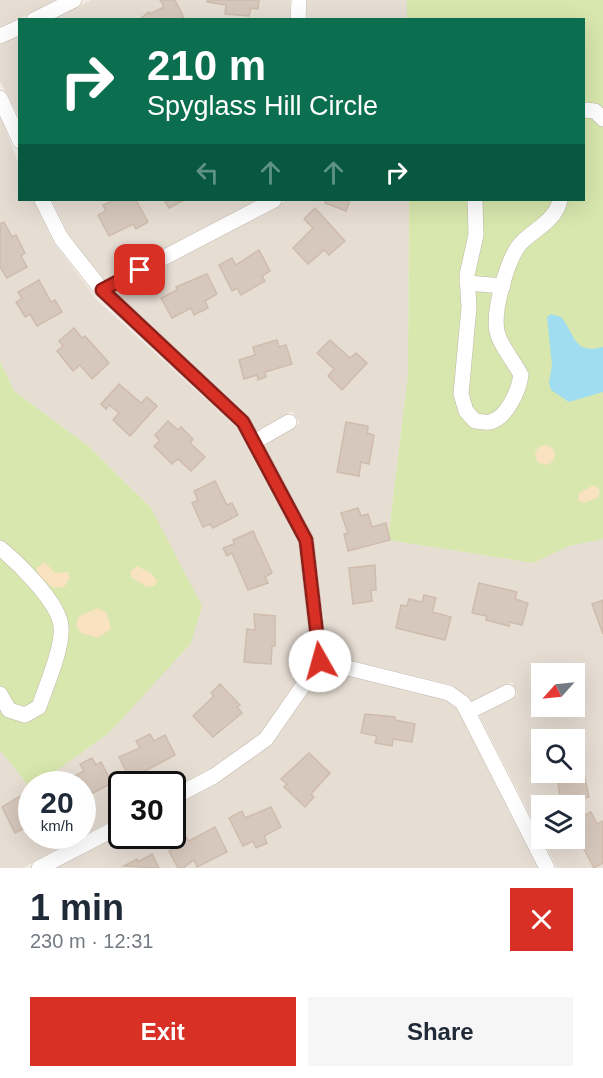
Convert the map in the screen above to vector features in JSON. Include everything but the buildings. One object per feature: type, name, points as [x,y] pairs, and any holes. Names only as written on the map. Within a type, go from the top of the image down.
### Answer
[{"type":"street","points":[[38,18],[74,0]]},
{"type":"street","points":[[298,18],[299,0]]},
{"type":"street","points":[[0,36],[18,28]]},
{"type":"street","points":[[0,98],[18,137]]},
{"type":"street","points":[[585,110],[595,111],[603,119]]},
{"type":"street","points":[[42,201],[61,238],[102,290],[243,422],[306,540],[320,661],[266,739],[214,776],[186,791]]},
{"type":"street","points":[[102,290],[272,201]]},
{"type":"street","points":[[476,201],[476,235],[467,282],[468,317],[461,394],[466,411],[475,421],[490,422],[501,416],[519,387],[521,375],[502,346],[497,332],[497,316],[503,286],[519,245],[553,215],[560,201]]},
{"type":"street","points":[[467,282],[503,286]]},
{"type":"street","points":[[254,442],[289,422]]},
{"type":"street","points":[[0,548],[22,566],[56,610],[62,626],[39,706],[25,715],[9,710],[0,694]]},
{"type":"street","points":[[320,661],[449,693],[463,703],[547,868]]},
{"type":"street","points":[[468,712],[508,692]]},
{"type":"street","points":[[39,868],[108,832]]},
{"type":"shaded area","points":[[0,0],[57,0],[18,18],[0,28]]},
{"type":"shaded area","points":[[92,0],[290,0],[290,18],[55,18]]},
{"type":"shaded area","points":[[307,0],[407,0],[407,18],[307,18]]},
{"type":"shaded area","points":[[18,35],[18,115],[0,81],[0,44]]},
{"type":"shaded area","points":[[0,115],[18,162],[18,201],[33,201],[54,243],[98,301],[236,427],[298,543],[312,660],[260,734],[210,770],[186,783],[186,771],[108,771],[108,823],[96,829],[96,771],[56,771],[109,733],[88,446],[14,391],[0,361]]},
{"type":"shaded area","points":[[52,201],[256,201],[104,280],[68,234]]},
{"type":"shaded area","points":[[285,201],[409,201],[408,374],[388,540],[533,563],[569,546],[603,539],[603,868],[557,868],[547,849],[585,849],[585,795],[531,795],[531,817],[479,715],[518,695],[512,682],[472,702],[452,685],[328,655],[314,539],[264,445],[300,423],[292,411],[257,432],[249,416],[115,292]]},
{"type":"shaded area","points":[[324,670],[445,700],[457,709],[538,868],[55,868],[91,849],[96,849],[96,846],[108,840],[108,849],[186,849],[186,799],[217,783],[272,743]]},
{"type":"shaded area","points":[[0,750],[18,773],[18,849],[59,849],[23,868],[0,868]]},
{"type":"green space","points":[[407,0],[603,0],[603,539],[569,546],[533,563],[388,540],[408,374],[409,201],[585,201],[585,18],[407,18]]},
{"type":"green space","points":[[0,361],[14,391],[88,446],[151,508],[202,606],[191,643],[109,733],[56,771],[18,773],[0,750]]},
{"type":"sand","points":[[545,445],[552,448],[555,455],[552,462],[545,465],[538,462],[535,455],[538,448]]},
{"type":"sand","points":[[594,485],[600,490],[598,498],[584,503],[578,501],[579,493]]},
{"type":"sand","points":[[45,562],[55,573],[68,572],[70,578],[64,587],[53,588],[39,575],[36,568]]},
{"type":"sand","points":[[137,566],[151,573],[157,581],[154,586],[146,587],[131,577],[131,571]]},
{"type":"sand","points":[[97,608],[107,613],[111,629],[98,638],[81,633],[76,626],[78,617]]},
{"type":"water","points":[[551,314],[561,317],[580,346],[593,349],[603,347],[603,392],[569,402],[551,390],[549,383],[552,365],[547,317]]},
{"type":"route","points":[[140,270],[102,290],[243,422],[306,540],[320,661]]}]
